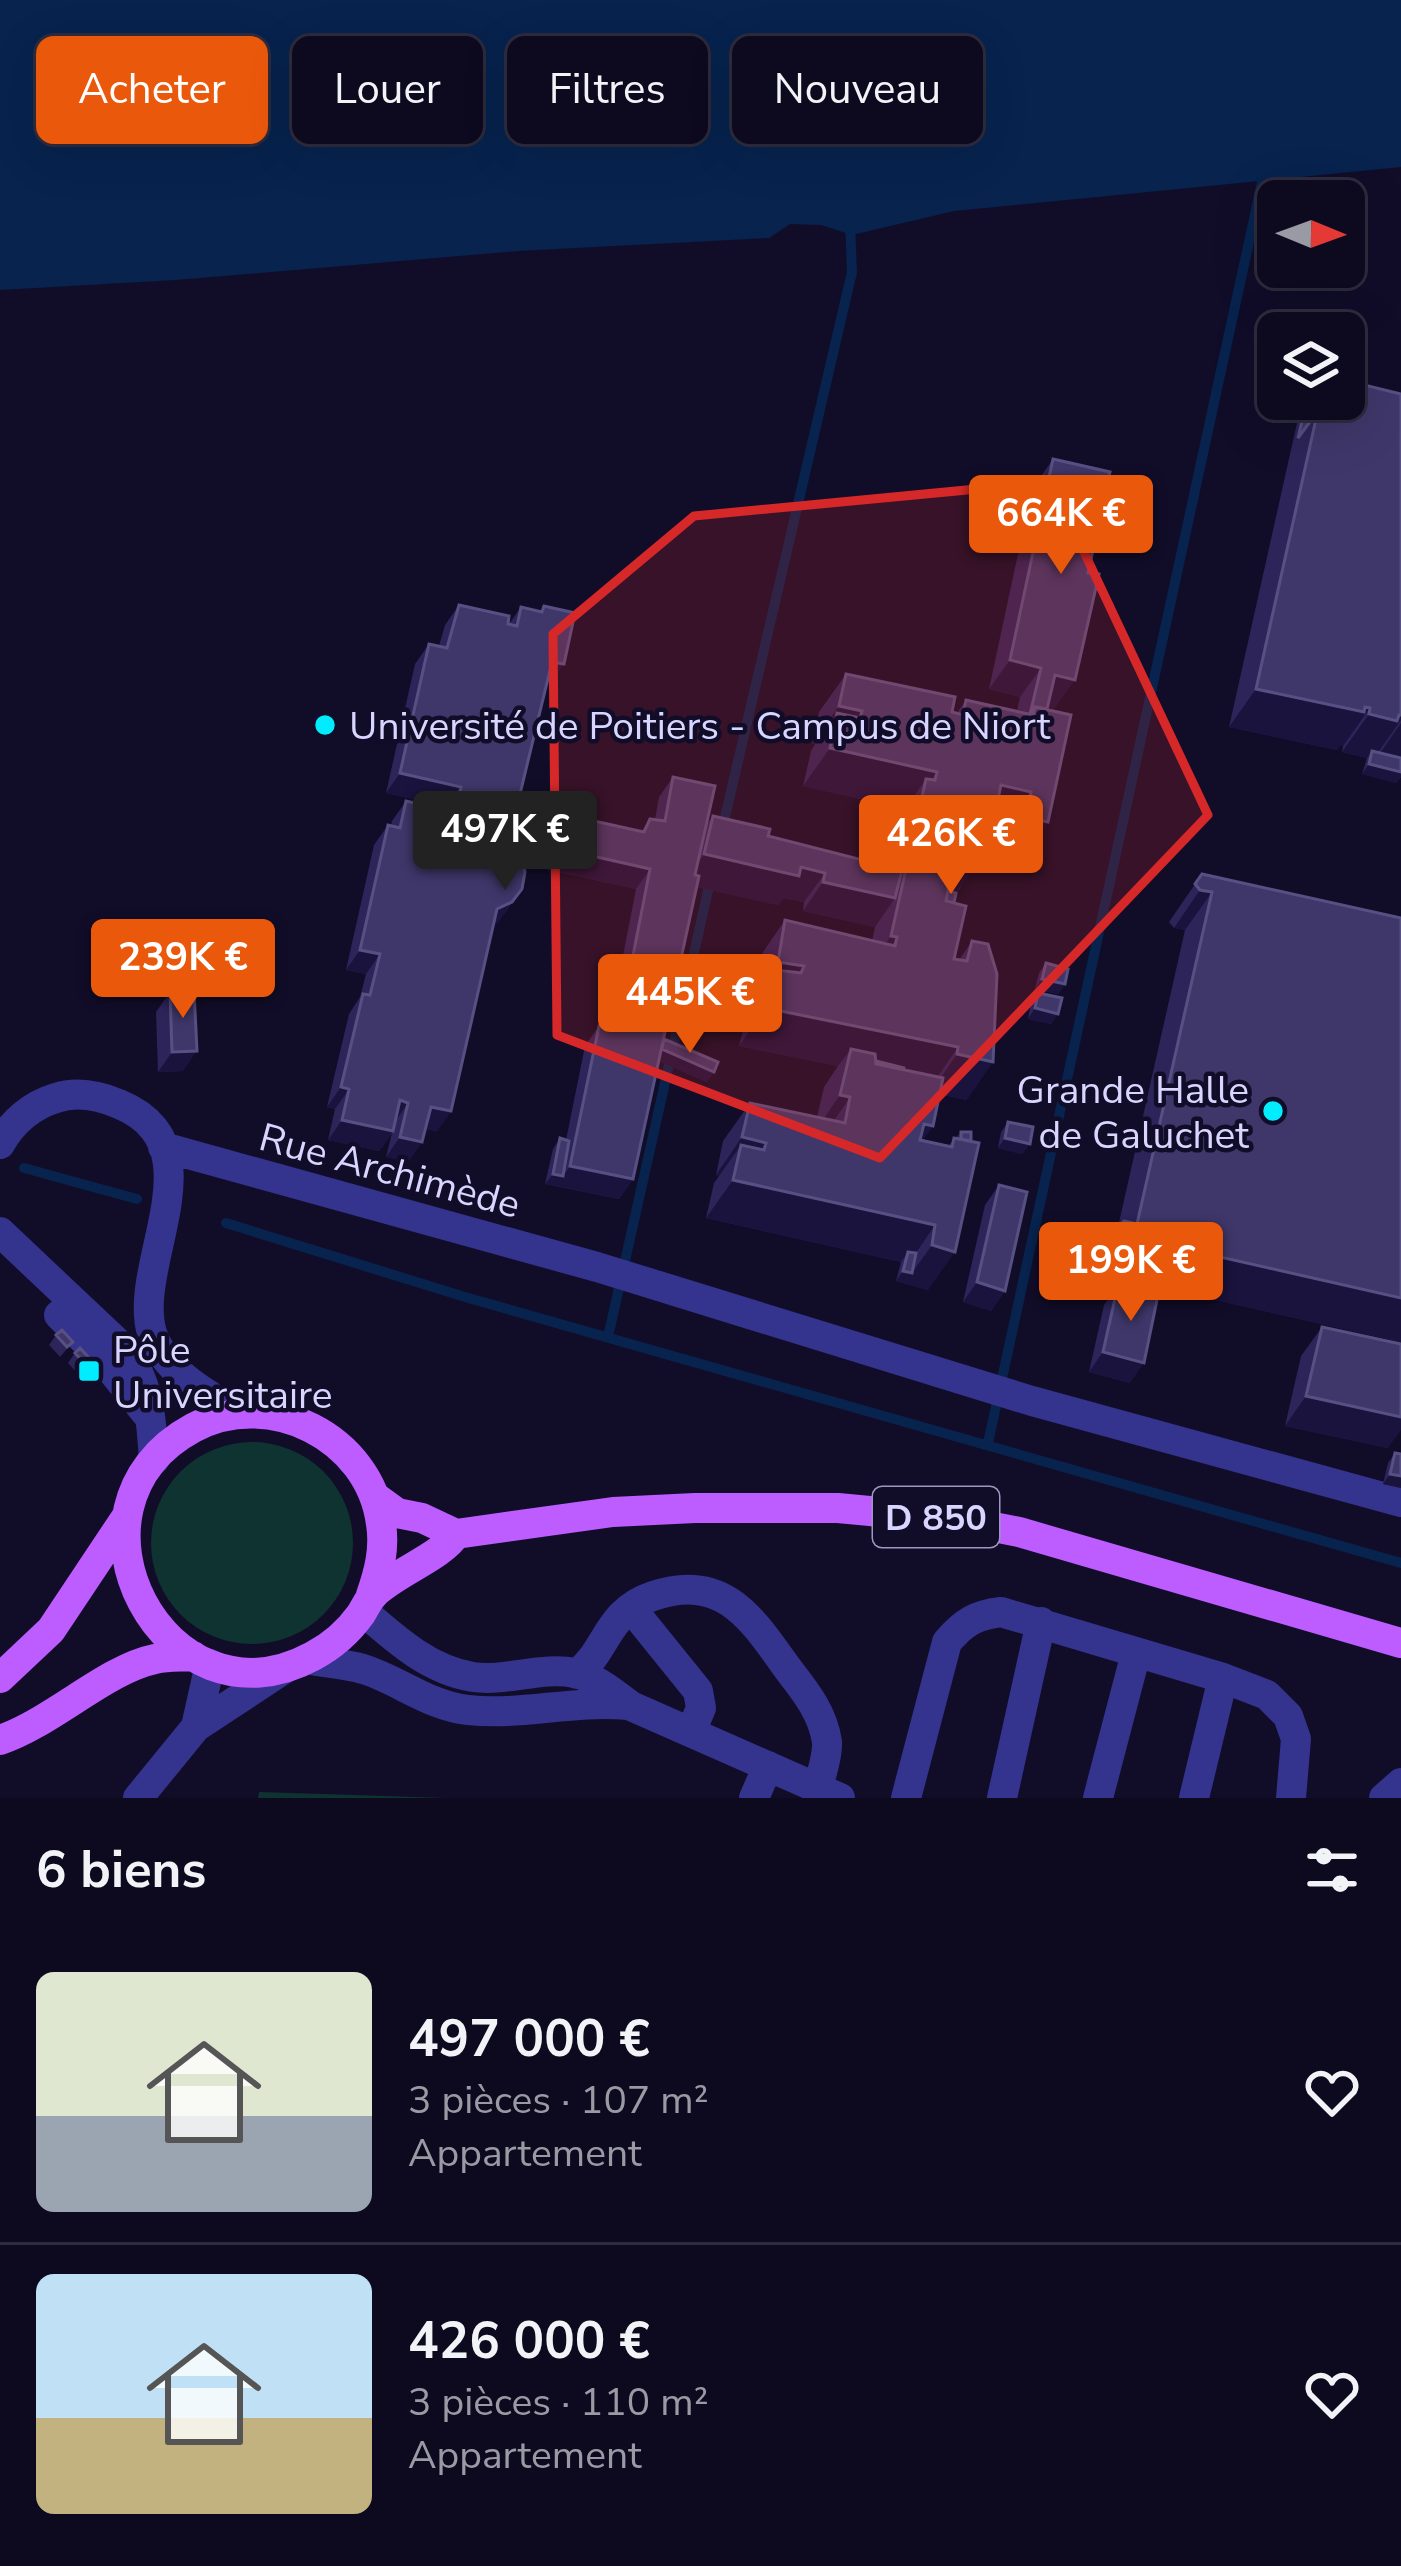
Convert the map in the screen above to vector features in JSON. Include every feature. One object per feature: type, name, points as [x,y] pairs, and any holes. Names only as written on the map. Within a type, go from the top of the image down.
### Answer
[{"type":"main road","points":[[0,1678],[51,1630],[128,1514],[154,1460],[192,1428],[239,1414],[288,1418],[332,1439],[357,1465],[375,1497],[382,1546],[367,1603],[348,1631],[297,1663],[248,1671],[202,1660],[154,1659],[0,1740]]},
{"type":"main road","name":"D 850","points":[[375,1497],[397,1513],[422,1518],[456,1534],[613,1512],[695,1508],[838,1508],[952,1519],[1019,1532],[1401,1643]]},
{"type":"main road","points":[[128,1514],[126,1562],[142,1607],[156,1627],[202,1660]]},
{"type":"main road","name":"D 850","points":[[367,1603],[418,1560],[439,1553],[456,1534]]},
{"type":"street","points":[[0,1144],[33,1108],[74,1094],[102,1098],[131,1110],[163,1147],[169,1177],[151,1291],[149,1321],[154,1338],[177,1372],[239,1414]]},
{"type":"street","name":"Rue Archimède","points":[[163,1147],[597,1267],[1032,1401],[1401,1502]]},
{"type":"street","points":[[4,1237],[124,1348],[146,1385],[154,1460]]},
{"type":"street","points":[[367,1603],[394,1640],[446,1670],[476,1678],[577,1674],[602,1684],[631,1706],[829,1793],[828,1748],[813,1703],[749,1615],[732,1601],[692,1590],[648,1598],[613,1624],[589,1664],[577,1674]]},
{"type":"street","points":[[631,1608],[698,1691],[701,1708],[691,1732]]},
{"type":"street","points":[[907,1798],[947,1642],[962,1623],[1001,1612],[1222,1678],[1267,1696],[1288,1716],[1296,1739],[1291,1798]]},
{"type":"street","points":[[1002,1798],[1041,1622]]},
{"type":"street","points":[[1099,1798],[1136,1653]]},
{"type":"street","points":[[196,1727],[202,1660]]},
{"type":"street","points":[[138,1798],[196,1727],[297,1663],[364,1670],[432,1701],[467,1710],[506,1711],[590,1701],[631,1706]]},
{"type":"street","points":[[1194,1798],[1222,1678]]},
{"type":"street","points":[[754,1798],[768,1766]]},
{"type":"street","points":[[1384,1798],[1401,1784]]},
{"type":"highlighted area","points":[[1051,482],[1208,815],[880,1158],[557,1035],[553,634],[694,516]]},
{"type":"green space","points":[[252,1442],[291,1450],[323,1472],[345,1504],[353,1543],[345,1582],[323,1614],[291,1636],[252,1644],[213,1636],[181,1614],[159,1582],[151,1543],[159,1504],[181,1472],[213,1450]]},
{"type":"green space","points":[[259,1792],[447,1798],[258,1798]]},
{"type":"water","points":[[0,0],[1401,0],[1401,167],[954,211],[852,235],[821,225],[790,224],[769,238],[518,251],[0,290]]},
{"type":"building","points":[[1365,385],[1401,394],[1401,715],[1397,721],[1369,714],[1370,708],[1365,707],[1364,712],[1256,689],[1316,420],[1365,420]]},
{"type":"building","points":[[1053,459],[1110,472],[1088,573],[1099,574],[1075,680],[1055,675],[1047,709],[1035,707],[1030,714],[1041,668],[1010,660]]},
{"type":"building","points":[[459,605],[509,616],[508,624],[517,626],[521,607],[575,613],[564,664],[552,662],[520,794],[515,793],[512,803],[644,832],[650,819],[665,821],[673,777],[715,786],[633,1179],[570,1166],[599,1026],[618,1030],[650,869],[513,838],[525,872],[522,889],[512,902],[497,909],[451,1111],[431,1107],[422,1142],[400,1137],[408,1103],[400,1100],[393,1131],[342,1120],[349,1089],[341,1087],[363,994],[370,995],[380,954],[360,950],[388,825],[400,828],[406,801],[455,812],[461,787],[400,773],[429,644],[447,648]]},
{"type":"building","points":[[846,674],[955,697],[952,712],[963,715],[966,700],[1033,715],[1035,707],[1071,715],[1048,822],[1025,817],[1031,792],[1001,785],[987,851],[979,850],[976,865],[954,860],[946,901],[966,906],[954,959],[967,961],[972,941],[988,944],[997,974],[993,1062],[957,1054],[958,1047],[766,1008],[775,970],[801,973],[804,966],[778,962],[785,920],[895,946],[897,937],[891,936],[926,779],[935,780],[937,772],[830,748],[837,713],[860,718],[862,711],[839,706]]},
{"type":"building","points":[[1372,751],[1401,758],[1401,772],[1369,764]]},
{"type":"building","points":[[713,816],[770,829],[768,836],[902,870],[895,898],[823,882],[825,873],[801,867],[799,876],[704,854]]},
{"type":"building","name":"Grande Halle de Galuchet","points":[[1202,874],[1401,918],[1401,1298],[1119,1234],[1124,1221],[1137,1224],[1212,892],[1195,884]]},
{"type":"building","points":[[1046,963],[1068,969],[1065,984],[1042,979]]},
{"type":"building","points":[[194,990],[197,1051],[172,1052],[170,992]]},
{"type":"building","points":[[1038,993],[1062,998],[1058,1014],[1035,1008]]},
{"type":"building","points":[[664,1039],[718,1062],[714,1072],[662,1049]]},
{"type":"building","points":[[851,1049],[875,1054],[876,1064],[943,1078],[933,1126],[924,1124],[920,1140],[952,1147],[954,1138],[979,1143],[955,1252],[932,1245],[935,1225],[733,1180],[741,1145],[764,1150],[766,1143],[742,1137],[750,1103],[845,1123],[850,1097],[840,1095]]},
{"type":"building","points":[[1008,1122],[1033,1127],[1030,1144],[1005,1138]]},
{"type":"building","points":[[560,1138],[569,1141],[563,1176],[553,1174]]},
{"type":"building","points":[[999,1185],[1027,1192],[1005,1291],[977,1282]]},
{"type":"building","points":[[908,1252],[916,1253],[912,1273],[903,1271]]},
{"type":"building","points":[[1118,1285],[1158,1295],[1144,1363],[1103,1352]]},
{"type":"building","points":[[1322,1327],[1401,1344],[1401,1417],[1306,1396]]},
{"type":"building","points":[[62,1330],[73,1342],[67,1347],[56,1335]]},
{"type":"building","points":[[80,1348],[91,1360],[86,1365],[75,1353]]},
{"type":"building","points":[[1395,1453],[1401,1454],[1401,1476],[1390,1474]]},
{"type":"waterway","points":[[988,1443],[1262,182],[1261,168]]},
{"type":"waterway","points":[[722,830],[852,272],[850,222]]},
{"type":"waterway","points":[[608,1337],[711,877]]},
{"type":"waterway","points":[[24,1168],[137,1199]]},
{"type":"waterway","points":[[226,1223],[465,1297],[1401,1563]]},
{"type":"place","name":"Université de Poitiers - Campus de Niort","points":[[325,725]]},
{"type":"place","name":"Grande Halle de Galuchet","points":[[1273,1111]]},
{"type":"place","name":"Pôle Universitaire","points":[[89,1371]]}]
